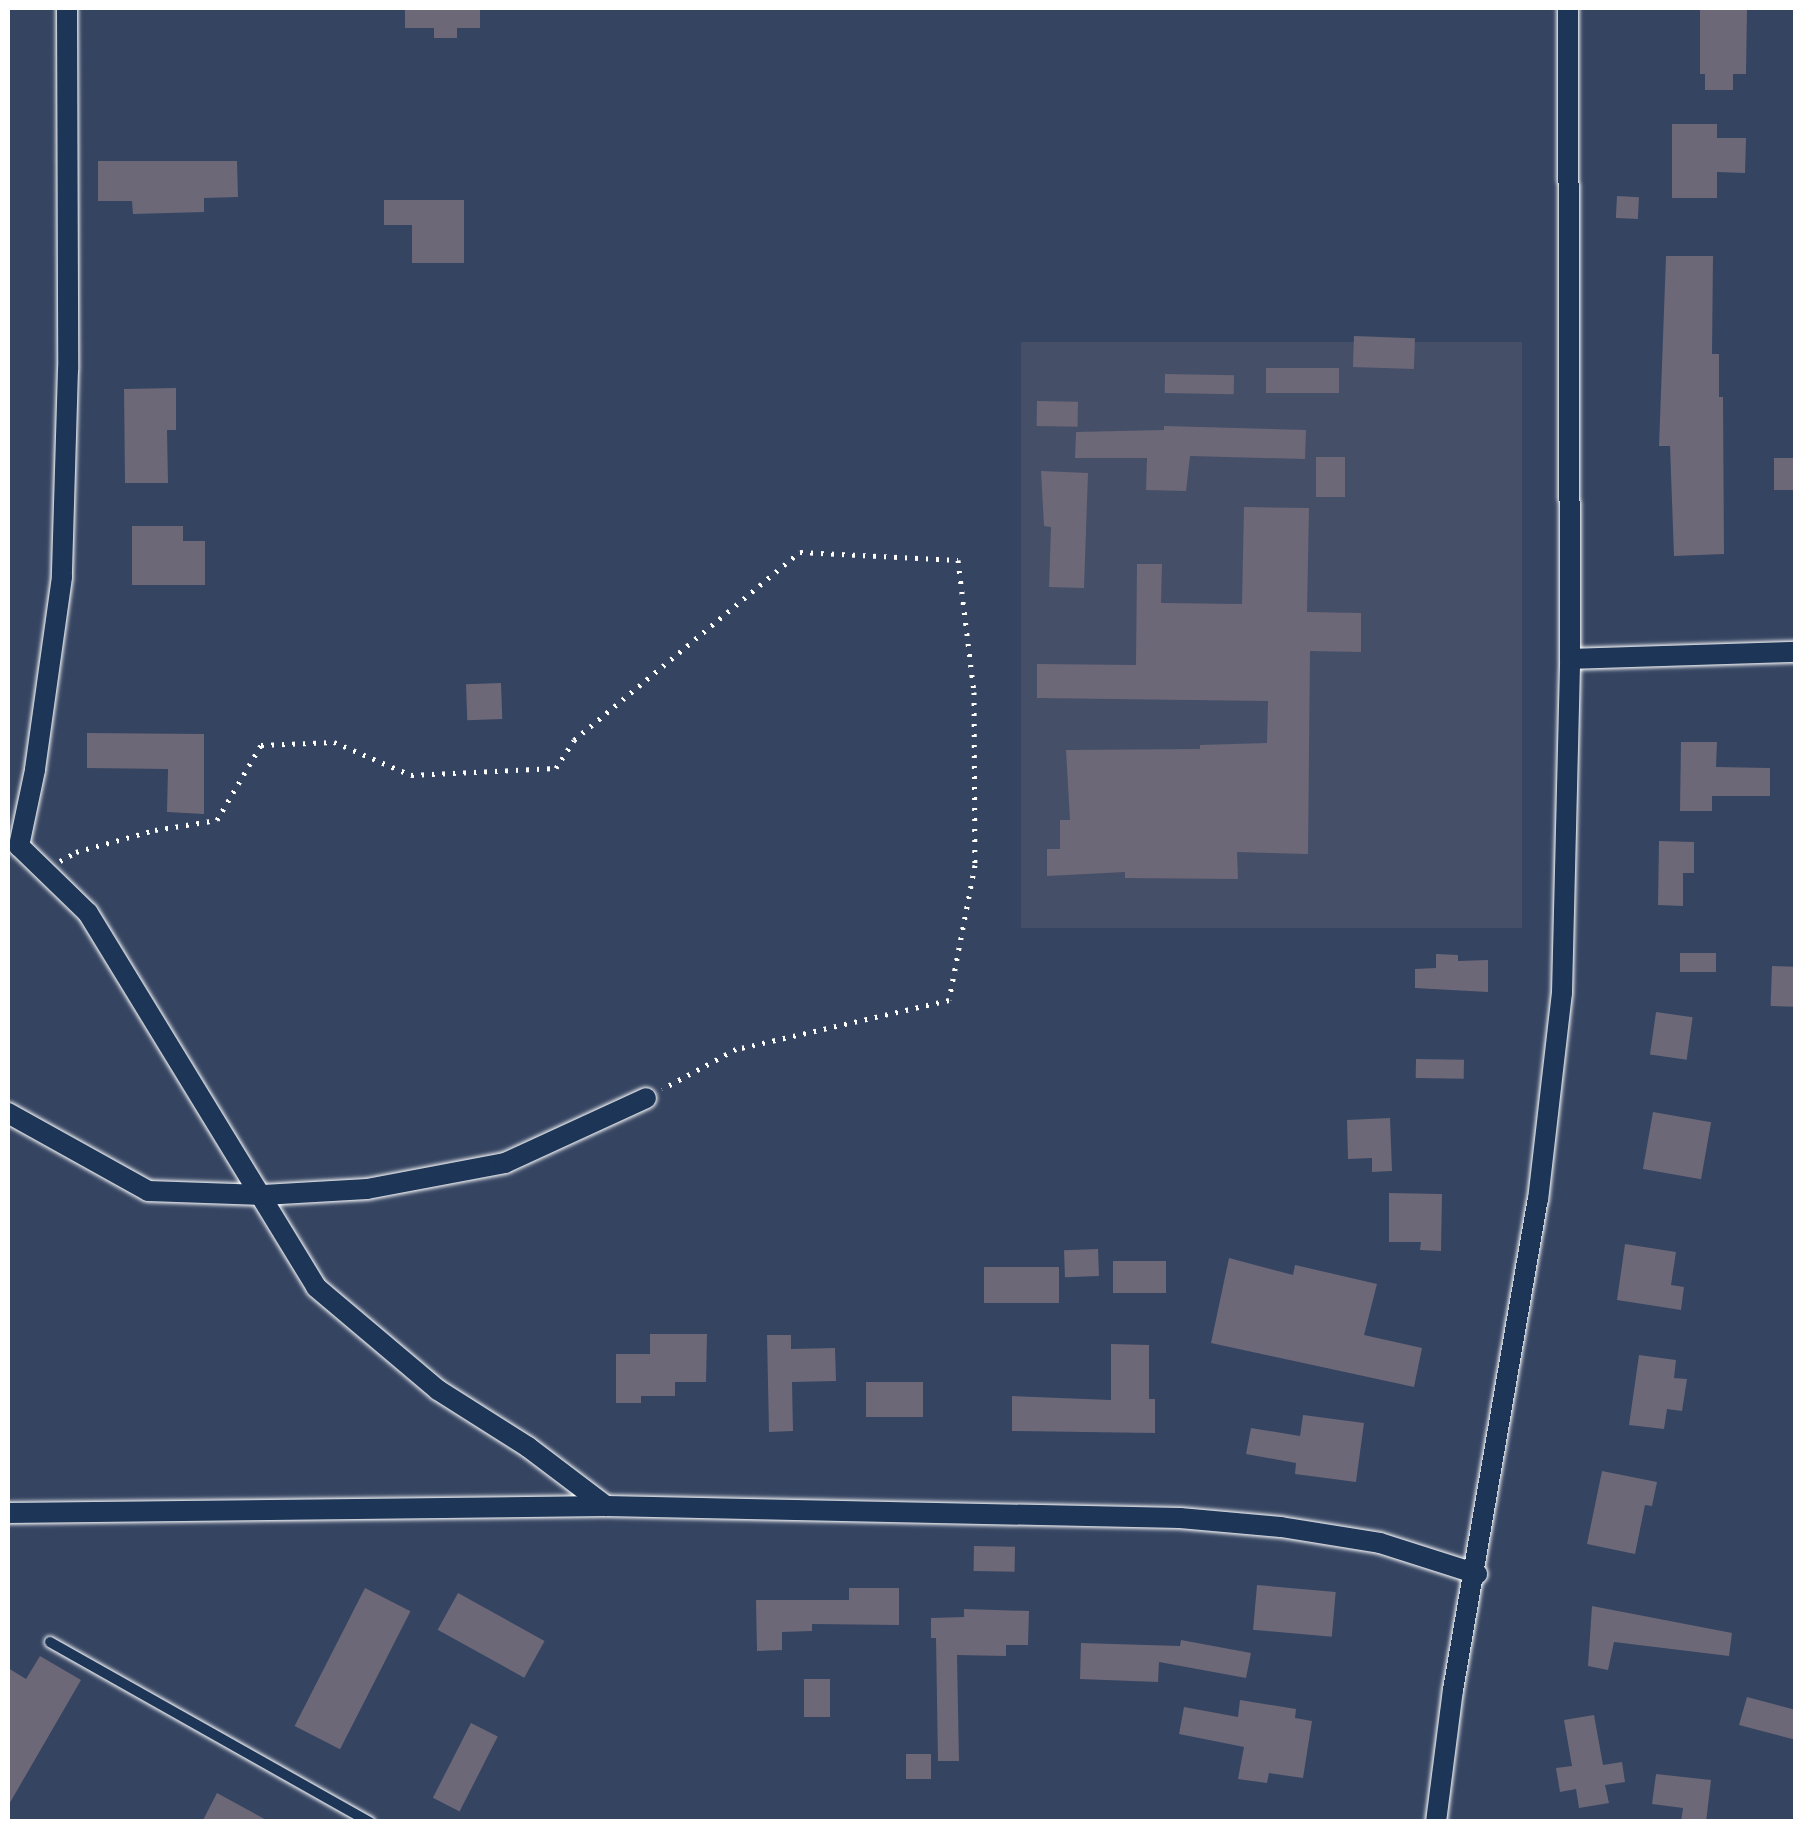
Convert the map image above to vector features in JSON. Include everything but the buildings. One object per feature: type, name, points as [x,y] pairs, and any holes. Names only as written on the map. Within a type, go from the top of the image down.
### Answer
[{"type":"street","points":[[67,8],[68,370],[62,576],[35,770],[13,851],[44,870],[88,913],[316,1287],[438,1390],[528,1446],[606,1506]]},
{"type":"street","points":[[1436,1822],[1453,1690],[1538,1200],[1562,993],[1570,659],[1568,8]]},
{"type":"street","points":[[1570,659],[1796,652]]},
{"type":"street","points":[[8,1113],[148,1191],[263,1195],[367,1189],[505,1163],[646,1098]]},
{"type":"street","points":[[8,1513],[606,1506],[1180,1518],[1282,1526],[1380,1542],[1476,1574]]},
{"type":"lane","points":[[50,1642],[370,1822]]},
{"type":"path","points":[[44,870],[76,852],[155,830],[218,820],[261,745],[334,742],[410,774],[556,768],[574,740],[800,552],[958,560],[974,692],[976,865],[948,1000],[736,1049],[646,1098]]},
{"type":"shaded area","points":[[1021,342],[1522,342],[1522,928],[1021,928]]}]
